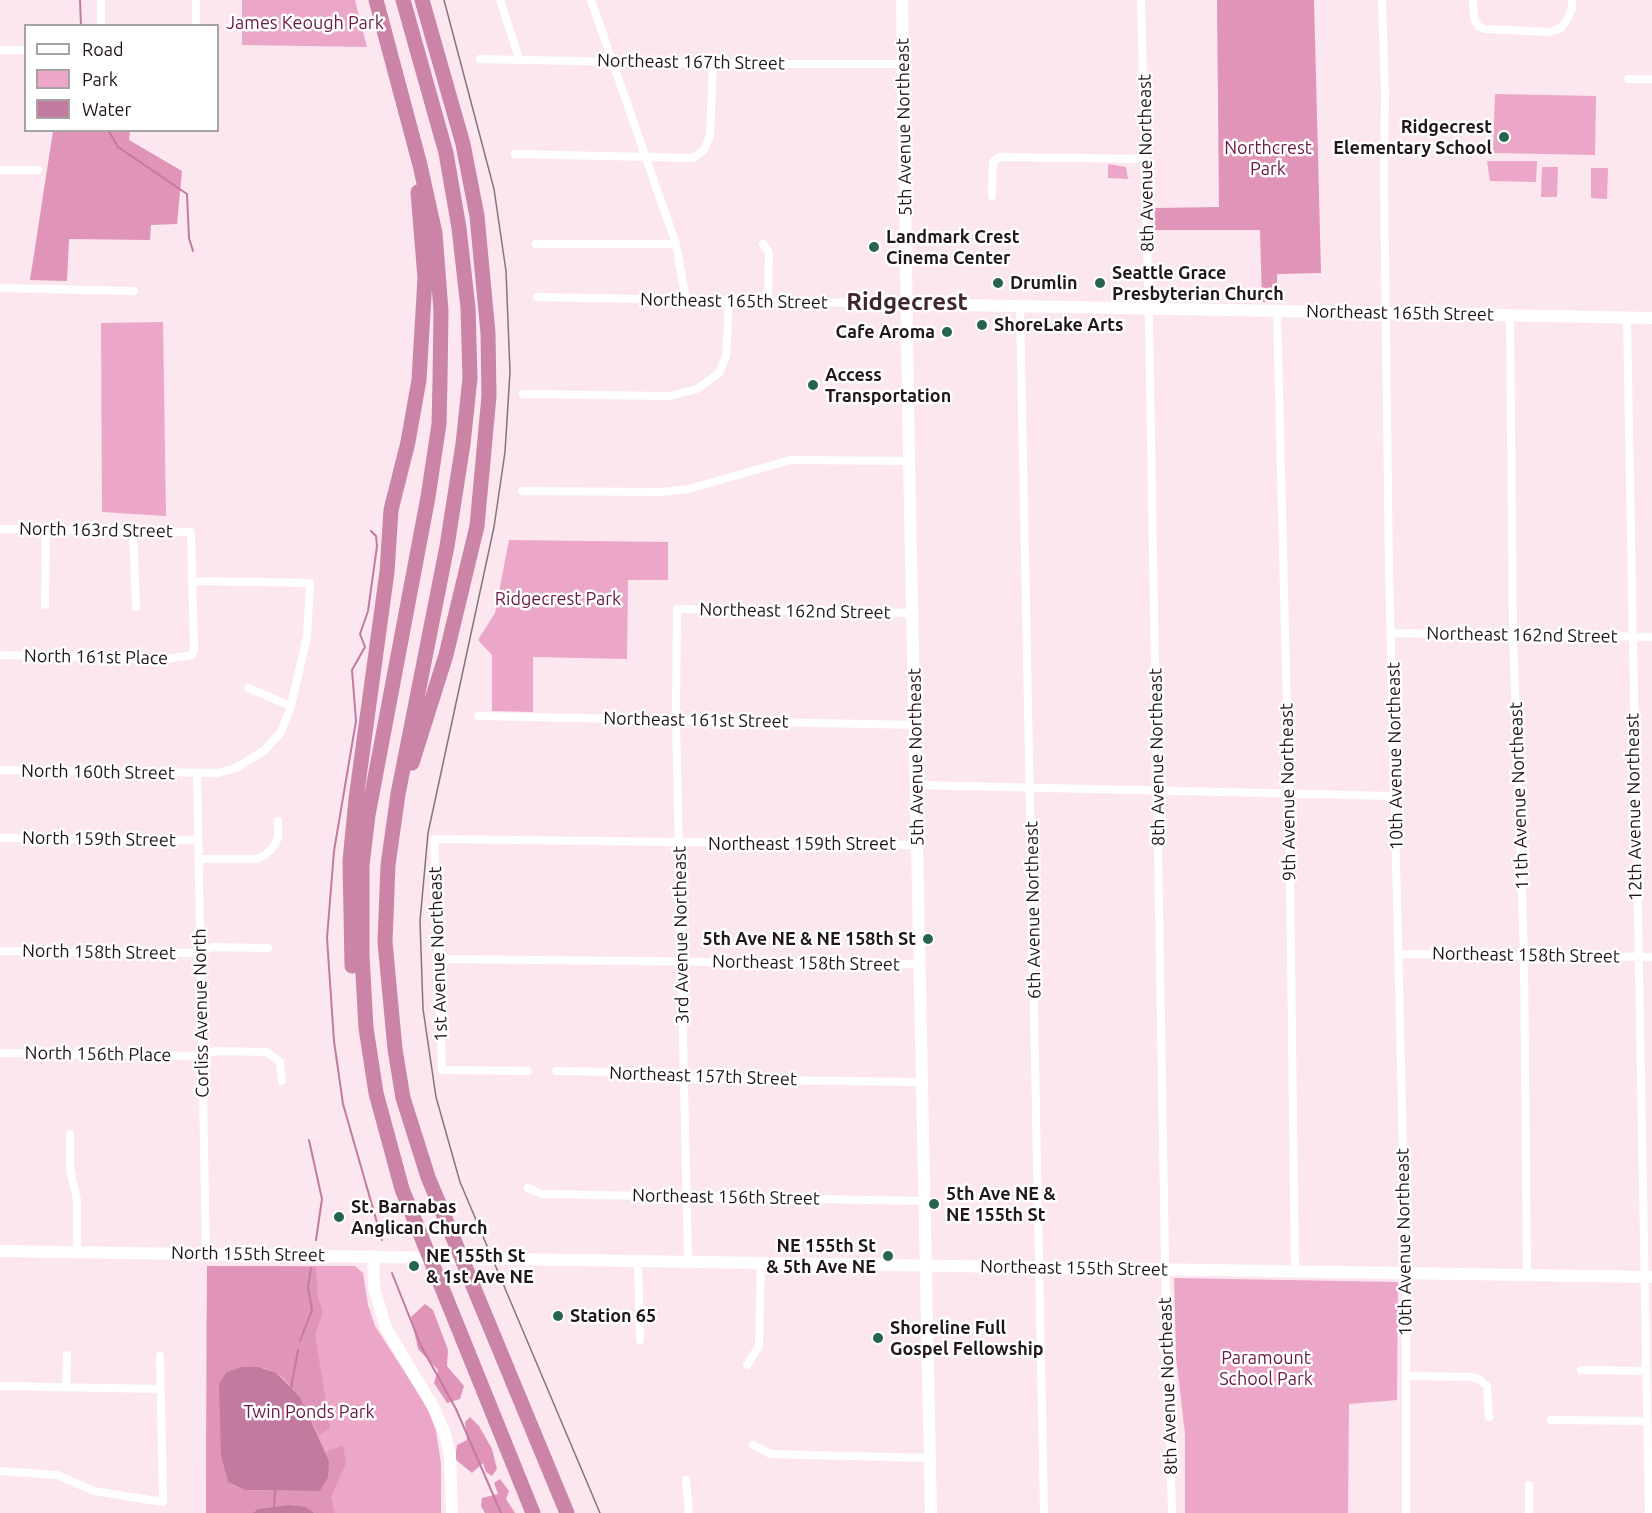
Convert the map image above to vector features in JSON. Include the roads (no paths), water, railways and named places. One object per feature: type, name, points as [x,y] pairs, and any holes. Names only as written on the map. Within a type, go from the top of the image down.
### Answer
[{"type":"highway","points":[[376,0],[420,165],[435,233],[441,311],[439,424],[428,496],[368,815],[362,865],[362,956],[366,1028],[385,1131],[412,1217],[533,1513]]},
{"type":"highway","points":[[403,0],[446,153],[459,228],[468,308],[470,378],[447,546],[393,827],[388,865],[385,942],[395,1049],[403,1098],[442,1215],[567,1513]]},
{"type":"highway","points":[[393,827],[446,655],[477,526],[489,396],[488,333],[477,216],[463,144],[422,0]]},
{"type":"highway","points":[[366,1028],[355,1005],[350,933],[350,861],[356,799],[387,572],[391,510],[412,422],[419,380],[425,278],[418,191],[420,165]]},
{"type":"street","points":[[101,0],[101,24]]},
{"type":"street","points":[[196,0],[196,24]]},
{"type":"street","points":[[500,0],[519,58]]},
{"type":"street","points":[[591,0],[676,244],[686,300]]},
{"type":"street","name":"5th Avenue Northeast","points":[[902,0],[909,461],[931,1513]]},
{"type":"street","name":"8th Avenue Northeast","points":[[1142,0],[1165,1269],[1172,1513]]},
{"type":"street","name":"10th Avenue Northeast","points":[[1382,0],[1395,796],[1406,1274],[1406,1513]]},
{"type":"street","points":[[1473,0],[1474,19],[1479,27],[1485,30],[1549,32],[1561,28],[1572,9],[1572,0]]},
{"type":"street","points":[[0,50],[24,50]]},
{"type":"street","name":"Northeast 167th Street","points":[[480,58],[712,64],[903,64]]},
{"type":"street","points":[[515,154],[693,158],[704,150],[710,136],[712,64]]},
{"type":"street","points":[[1628,79],[1652,79]]},
{"type":"street","points":[[992,196],[993,162],[999,157],[1145,159]]},
{"type":"street","points":[[0,170],[38,170]]},
{"type":"street","points":[[536,244],[676,244]]},
{"type":"street","points":[[764,244],[769,252],[768,300]]},
{"type":"street","points":[[0,288],[135,291]]},
{"type":"street","name":"Northeast 165th Street","points":[[537,297],[1652,318]]},
{"type":"street","points":[[523,394],[670,396],[687,393],[714,378],[723,366],[729,344],[729,301]]},
{"type":"street","name":"6th Avenue Northeast","points":[[1020,306],[1044,1513]]},
{"type":"street","name":"9th Avenue Northeast","points":[[1277,311],[1288,793],[1295,1272]]},
{"type":"street","name":"11th Avenue Northeast","points":[[1510,315],[1513,634],[1524,956],[1527,1276]]},
{"type":"street","name":"12th Avenue Northeast","points":[[1627,318],[1637,957],[1648,1277],[1645,1371],[1649,1410],[1646,1421],[1649,1513]]},
{"type":"street","points":[[522,491],[662,492],[689,489],[791,460],[909,461]]},
{"type":"street","name":"North 163rd Street","points":[[0,529],[191,532],[194,581]]},
{"type":"street","points":[[45,605],[46,530]]},
{"type":"street","points":[[133,531],[136,607]]},
{"type":"street","name":"North 160th Street","points":[[0,770],[218,773],[236,768],[264,751],[281,732],[291,706],[307,636],[310,583],[194,581]]},
{"type":"street","name":"North 161st Place","points":[[0,655],[165,659],[192,655],[194,581]]},
{"type":"street","name":"Northeast 162nd Street","points":[[677,609],[912,613]]},
{"type":"street","name":"3rd Avenue Northeast","points":[[677,609],[678,843],[688,1261]]},
{"type":"street","name":"Northeast 162nd Street","points":[[1392,633],[1652,637]]},
{"type":"street","points":[[248,688],[291,706]]},
{"type":"street","name":"Northeast 161st Street","points":[[478,716],[915,725]]},
{"type":"street","name":"Corliss Avenue North","points":[[197,773],[206,1253]]},
{"type":"street","points":[[916,785],[1395,796]]},
{"type":"street","name":"North 159th Street","points":[[198,859],[256,859],[265,855],[273,849],[278,838],[278,821]]},
{"type":"street","name":"North 159th Street","points":[[0,838],[198,840]]},
{"type":"street","name":"Northeast 159th Street","points":[[434,839],[918,845]]},
{"type":"street","name":"1st Avenue Northeast","points":[[434,839],[440,959],[442,1070],[528,1071]]},
{"type":"street","name":"North 158th Street","points":[[0,951],[200,953],[213,947],[268,948]]},
{"type":"street","name":"Northeast 158th Street","points":[[1399,954],[1652,957]]},
{"type":"street","name":"Northeast 158th Street","points":[[440,959],[920,964]]},
{"type":"street","name":"North 156th Place","points":[[0,1053],[202,1056],[226,1051],[271,1054],[280,1062],[282,1081]]},
{"type":"street","name":"Northeast 157th Street","points":[[556,1071],[672,1073],[684,1079],[922,1082]]},
{"type":"street","points":[[70,1134],[70,1168],[77,1200],[77,1251]]},
{"type":"street","name":"Northeast 156th Street","points":[[528,1188],[542,1194],[925,1201]]},
{"type":"street","name":"North 155th Street","points":[[0,1251],[495,1259]]},
{"type":"street","points":[[373,1256],[374,1288],[386,1328],[432,1405],[447,1440],[452,1513]]},
{"type":"street","name":"Northeast 155th Street","points":[[495,1259],[760,1261],[927,1266],[1648,1277]]},
{"type":"street","points":[[638,1261],[640,1340]]},
{"type":"street","points":[[747,1365],[759,1346],[760,1261]]},
{"type":"street","points":[[66,1387],[67,1355]]},
{"type":"street","points":[[0,1471],[57,1475],[94,1491],[163,1502],[160,1356]]},
{"type":"street","points":[[1581,1370],[1645,1371]]},
{"type":"street","points":[[1406,1376],[1472,1377],[1480,1380],[1487,1386],[1489,1417]]},
{"type":"street","points":[[0,1386],[160,1389]]},
{"type":"street","points":[[1551,1420],[1646,1421]]},
{"type":"street","points":[[753,1445],[770,1454],[929,1458]]},
{"type":"street","points":[[686,1480],[689,1513]]},
{"type":"street","points":[[1529,1485],[1529,1513]]},
{"type":"water","points":[[242,1367],[258,1367],[276,1373],[300,1397],[329,1461],[328,1477],[320,1491],[245,1490],[228,1482],[221,1455],[219,1384],[227,1372]]},
{"type":"water","points":[[289,1505],[306,1507],[314,1513],[253,1513],[258,1509]]},
{"type":"waterway","points":[[80,0],[81,24]]},
{"type":"waterway","points":[[109,132],[118,147],[187,194],[189,238],[193,251]]},
{"type":"waterway","points":[[371,531],[376,536],[377,546],[368,611],[360,634],[365,647],[352,670],[356,721],[334,851],[327,938],[334,1041],[343,1104],[382,1240]]},
{"type":"waterway","points":[[309,1140],[322,1199],[316,1240]]},
{"type":"waterway","points":[[300,1341],[312,1310],[308,1287],[311,1268]]},
{"type":"waterway","points":[[392,1273],[421,1346],[456,1409],[501,1513]]},
{"type":"waterway","points":[[291,1388],[298,1350]]},
{"type":"waterway","points":[[274,1507],[275,1488]]},
{"type":"tram line","points":[[444,0],[494,189],[506,271],[510,372],[505,452],[494,527],[428,833],[420,921],[423,1009],[436,1097],[460,1182],[600,1513]]},
{"type":"place","name":"Ridgecrest Elementary School","points":[[1504,137]]},
{"type":"place","name":"Landmark Crest Cinema Center","points":[[874,247]]},
{"type":"place","name":"Drumlin","points":[[998,283]]},
{"type":"place","name":"Seattle Grace Presbyterian Church","points":[[1100,283]]},
{"type":"place","name":"ShoreLake Arts","points":[[982,325]]},
{"type":"place","name":"Cafe Aroma","points":[[947,332]]},
{"type":"place","name":"Access Transportation","points":[[813,385]]},
{"type":"place","name":"5th Ave NE & NE 158th St","points":[[928,939]]},
{"type":"place","name":"5th Ave NE & NE 155th St","points":[[934,1204]]},
{"type":"place","name":"St. Barnabas Anglican Church","points":[[339,1217]]},
{"type":"place","name":"NE 155th St & 5th Ave NE","points":[[888,1256]]},
{"type":"place","name":"NE 155th St & 1st Ave NE","points":[[414,1266]]},
{"type":"place","name":"Station 65","points":[[558,1316]]},
{"type":"place","name":"Shoreline Full Gospel Fellowship","points":[[878,1338]]},
{"type":"district","name":"Ridgecrest","points":[[907,302]]},
{"type":"park label","name":"James Keough Park","points":[[305,23]]},
{"type":"park label","name":"Northcrest Park","points":[[1268,158]]},
{"type":"park label","name":"Ridgecrest Park","points":[[558,599]]},
{"type":"park label","name":"Paramount School Park","points":[[1266,1368]]},
{"type":"park label","name":"Twin Ponds Park","points":[[309,1412]]}]
